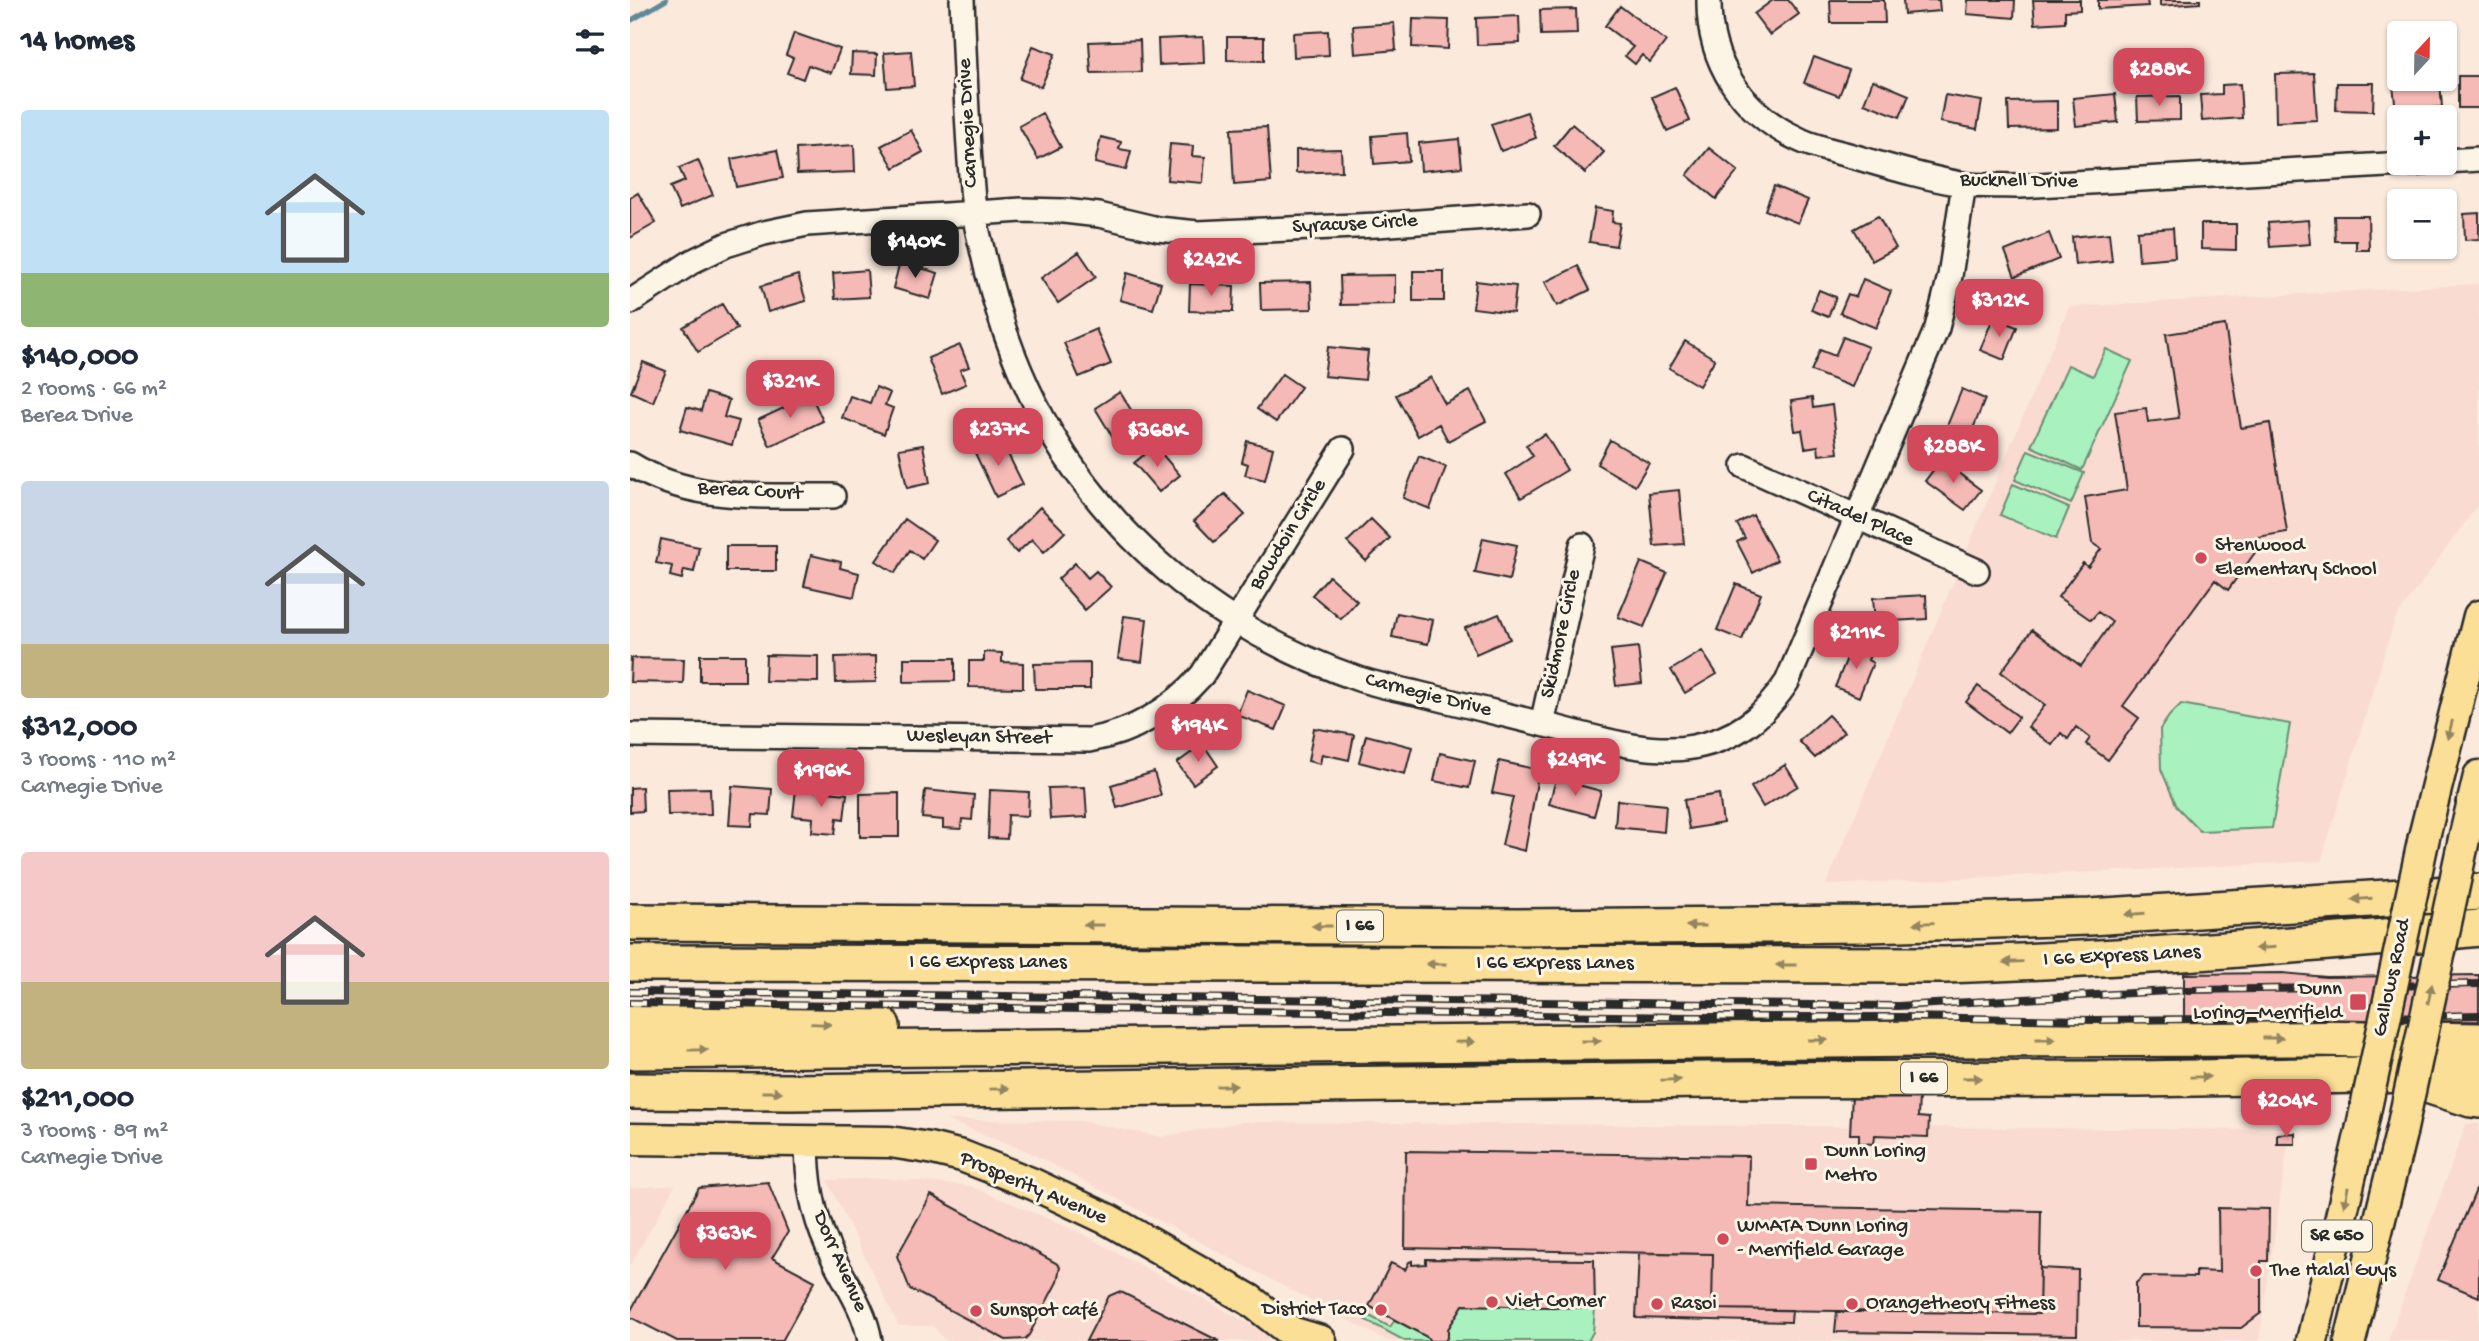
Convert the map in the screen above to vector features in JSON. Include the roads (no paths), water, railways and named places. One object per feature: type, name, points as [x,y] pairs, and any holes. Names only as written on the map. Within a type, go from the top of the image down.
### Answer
[{"type":"highway","name":"I 66","points":[[630,922],[1490,927],[1869,924],[2090,917],[2479,892]]},
{"type":"highway","name":"I 66 Express Lanes","points":[[630,963],[1945,965],[2087,960],[2315,944],[2479,928]]},
{"type":"highway","points":[[2315,944],[2479,949]]},
{"type":"highway","points":[[630,1019],[1381,1043]]},
{"type":"highway","points":[[630,1051],[1381,1043],[2312,1038],[2479,1041]]},
{"type":"highway","points":[[2391,1073],[2479,1100]]},
{"type":"highway","name":"I 66","points":[[630,1091],[792,1092],[1867,1079],[2139,1079],[2479,1073]]},
{"type":"main road","name":"Gallows Road","points":[[2312,1341],[2361,1131],[2424,838],[2479,616]]},
{"type":"main road","name":"Gallows Road","points":[[2350,1341],[2401,1133],[2463,839],[2479,776]]},
{"type":"main road","name":"Prosperity Avenue","points":[[630,1139],[807,1140],[903,1144],[942,1151],[988,1165],[1109,1220],[1250,1300],[1291,1332],[1319,1340]]},
{"type":"street","name":"Carnegie Drive","points":[[962,0],[974,213],[989,284],[1008,343],[1052,435],[1089,487],[1146,551],[1196,593],[1235,620],[1294,653],[1360,680],[1615,742],[1690,748],[1717,741],[1743,729],[1771,706],[1787,682],[1942,316],[1964,184]]},
{"type":"street","name":"Bucknell Drive","points":[[1709,0],[1715,47],[1725,74],[1751,109],[1777,128],[1800,140],[1889,167],[1964,184],[2045,185],[2387,165]]},
{"type":"street","points":[[2457,160],[2479,159]]},
{"type":"street","name":"Syracuse Circle","points":[[630,302],[692,261],[726,245],[807,224],[974,213],[1064,211],[1099,215],[1158,229],[1198,233],[1377,225],[1528,214]]},
{"type":"street","name":"Bowdoin Circle","points":[[1235,620],[1343,449]]},
{"type":"street","name":"Berea Court","points":[[630,464],[676,486],[695,491],[718,494],[832,496]]},
{"type":"street","name":"Citadel Place","points":[[1744,466],[1977,571]]},
{"type":"street","name":"Skidmore Circle","points":[[1542,724],[1582,545]]},
{"type":"street","name":"Wesleyan Street","points":[[630,735],[1089,740],[1105,737],[1154,717],[1185,694],[1202,675],[1235,620]]},
{"type":"street","name":"Dorr Avenue","points":[[807,1140],[809,1191],[816,1216],[828,1248],[862,1311],[870,1341]]},
{"type":"waterway","points":[[630,21],[666,0]]},
{"type":"railway","points":[[2387,986],[2479,984]]},
{"type":"railway","points":[[630,992],[1898,1006],[2186,990],[2324,988]]},
{"type":"railway","points":[[630,1003],[1693,1017],[2095,1020],[2323,1018]]},
{"type":"railway","points":[[2383,1017],[2479,1015]]},
{"type":"place","name":"Stenwood Elementary School","points":[[2201,558]]},
{"type":"place","name":"Dunn Loring–Merrifield","points":[[2358,1002]]},
{"type":"place","name":"Dunn Loring Metro","points":[[1811,1164]]},
{"type":"place","name":"WMATA Dunn Loring - Merrifield Garage","points":[[1723,1239]]},
{"type":"place","name":"The Halal Guys","points":[[2256,1271]]},
{"type":"place","name":"Viet Corner","points":[[1492,1302]]},
{"type":"place","name":"Rasoi","points":[[1657,1304]]},
{"type":"place","name":"Orangetheory Fitness","points":[[1852,1304]]},
{"type":"place","name":"District Taco","points":[[1381,1310]]},
{"type":"place","name":"Sunspot café","points":[[976,1311]]}]
